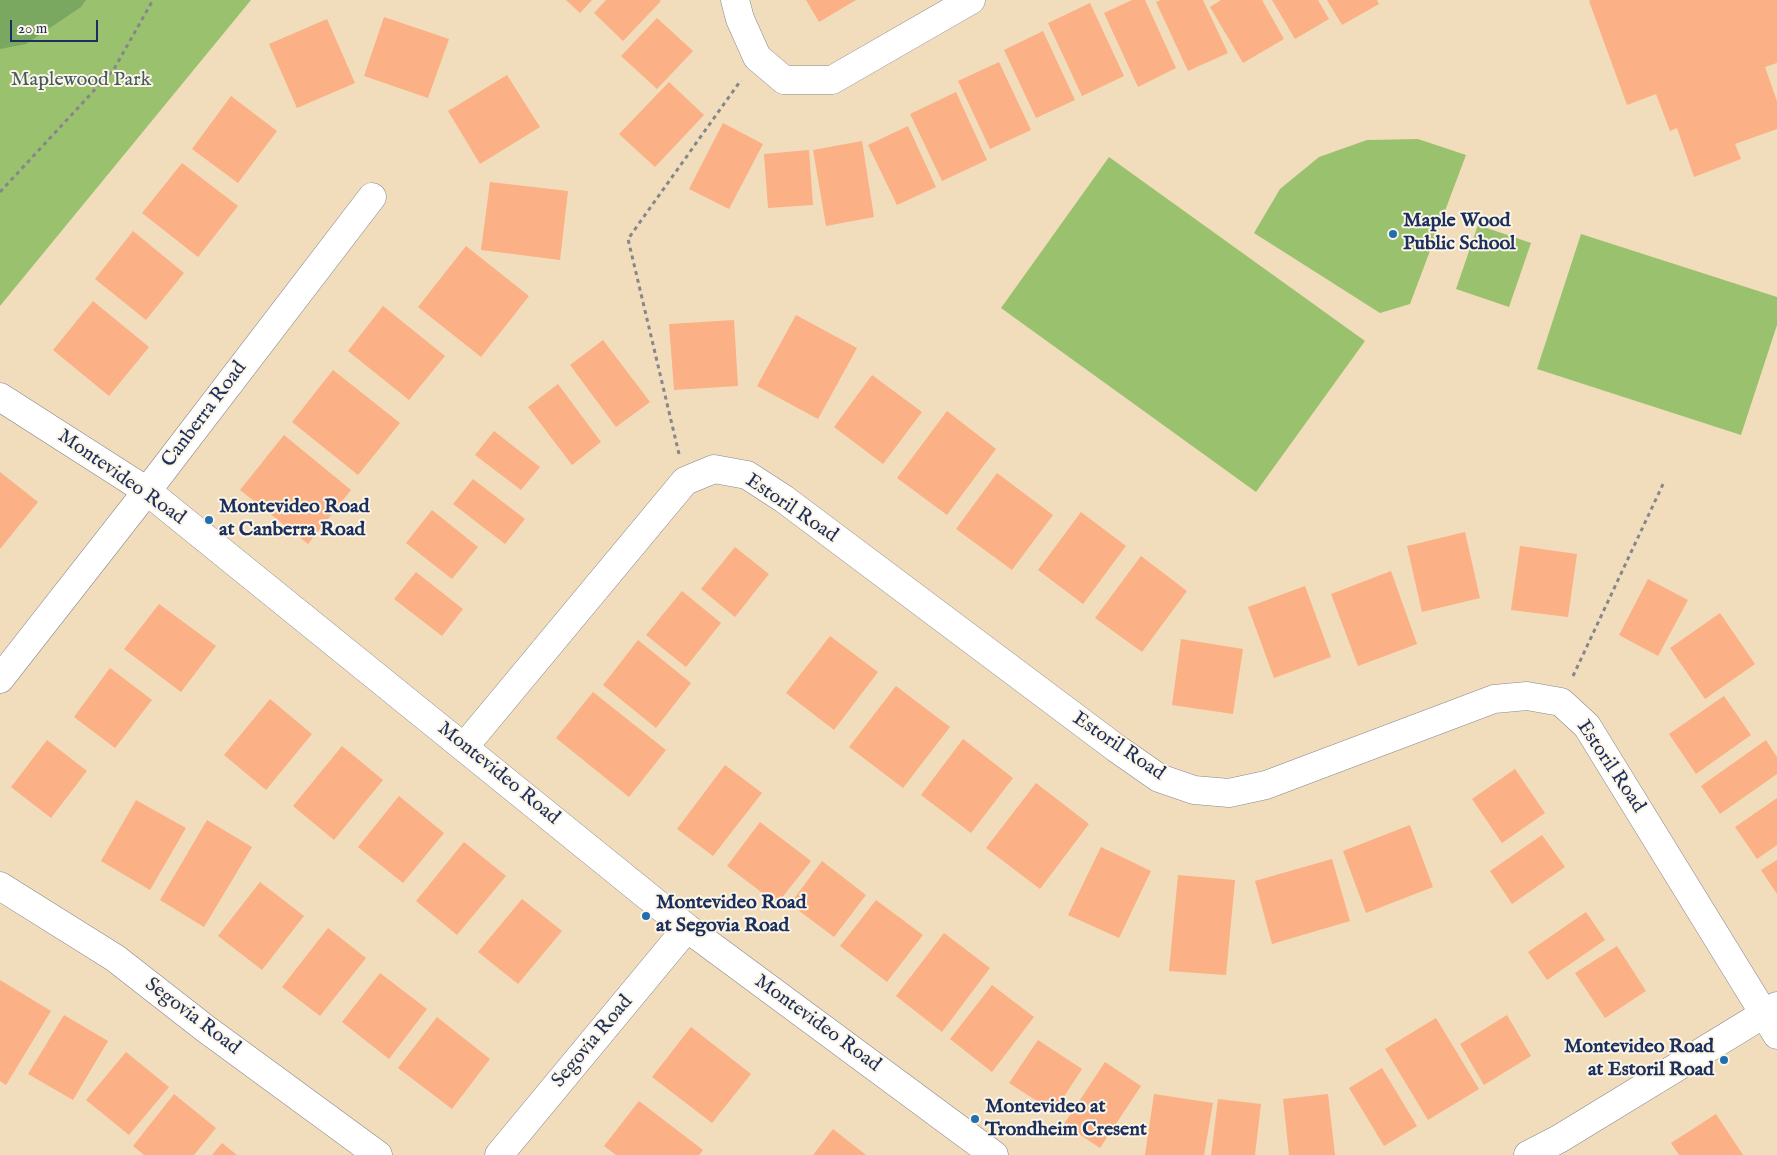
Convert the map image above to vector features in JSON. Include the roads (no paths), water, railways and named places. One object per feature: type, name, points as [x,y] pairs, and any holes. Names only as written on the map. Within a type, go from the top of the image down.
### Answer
[{"type":"street","points":[[735,0],[740,19],[757,57],[784,80],[832,80],[971,0]]},
{"type":"street","name":"Canberra Road","points":[[0,679],[147,491],[372,197]]},
{"type":"street","name":"Montevideo Road","points":[[0,397],[147,491],[687,928],[994,1155]]},
{"type":"street","name":"Estoril Road","points":[[464,747],[685,481],[714,469],[747,475],[784,499],[1116,748],[1159,778],[1194,790],[1229,793],[1266,786],[1494,700],[1527,696],[1560,702],[1587,726],[1773,1018]]},
{"type":"street","name":"Segovia Road","points":[[0,886],[115,958],[206,1029],[378,1155]]},
{"type":"street","name":"Segovia Road","points":[[499,1155],[687,928]]},
{"type":"street","points":[[1528,1155],[1773,1018]]},
{"type":"place","name":"Maple Wood Public School","points":[[1393,234]]},
{"type":"place","name":"Montevideo Road at Canberra Road","points":[[209,520]]},
{"type":"place","name":"Montevideo Road at Segovia Road","points":[[646,916]]},
{"type":"place","name":"Montevideo Road at Estoril Road","points":[[1724,1060]]},
{"type":"place","name":"Montevideo at Trondheim Cresent","points":[[975,1119]]},
{"type":"park label","name":"Maplewood Park","points":[[81,81]]}]
